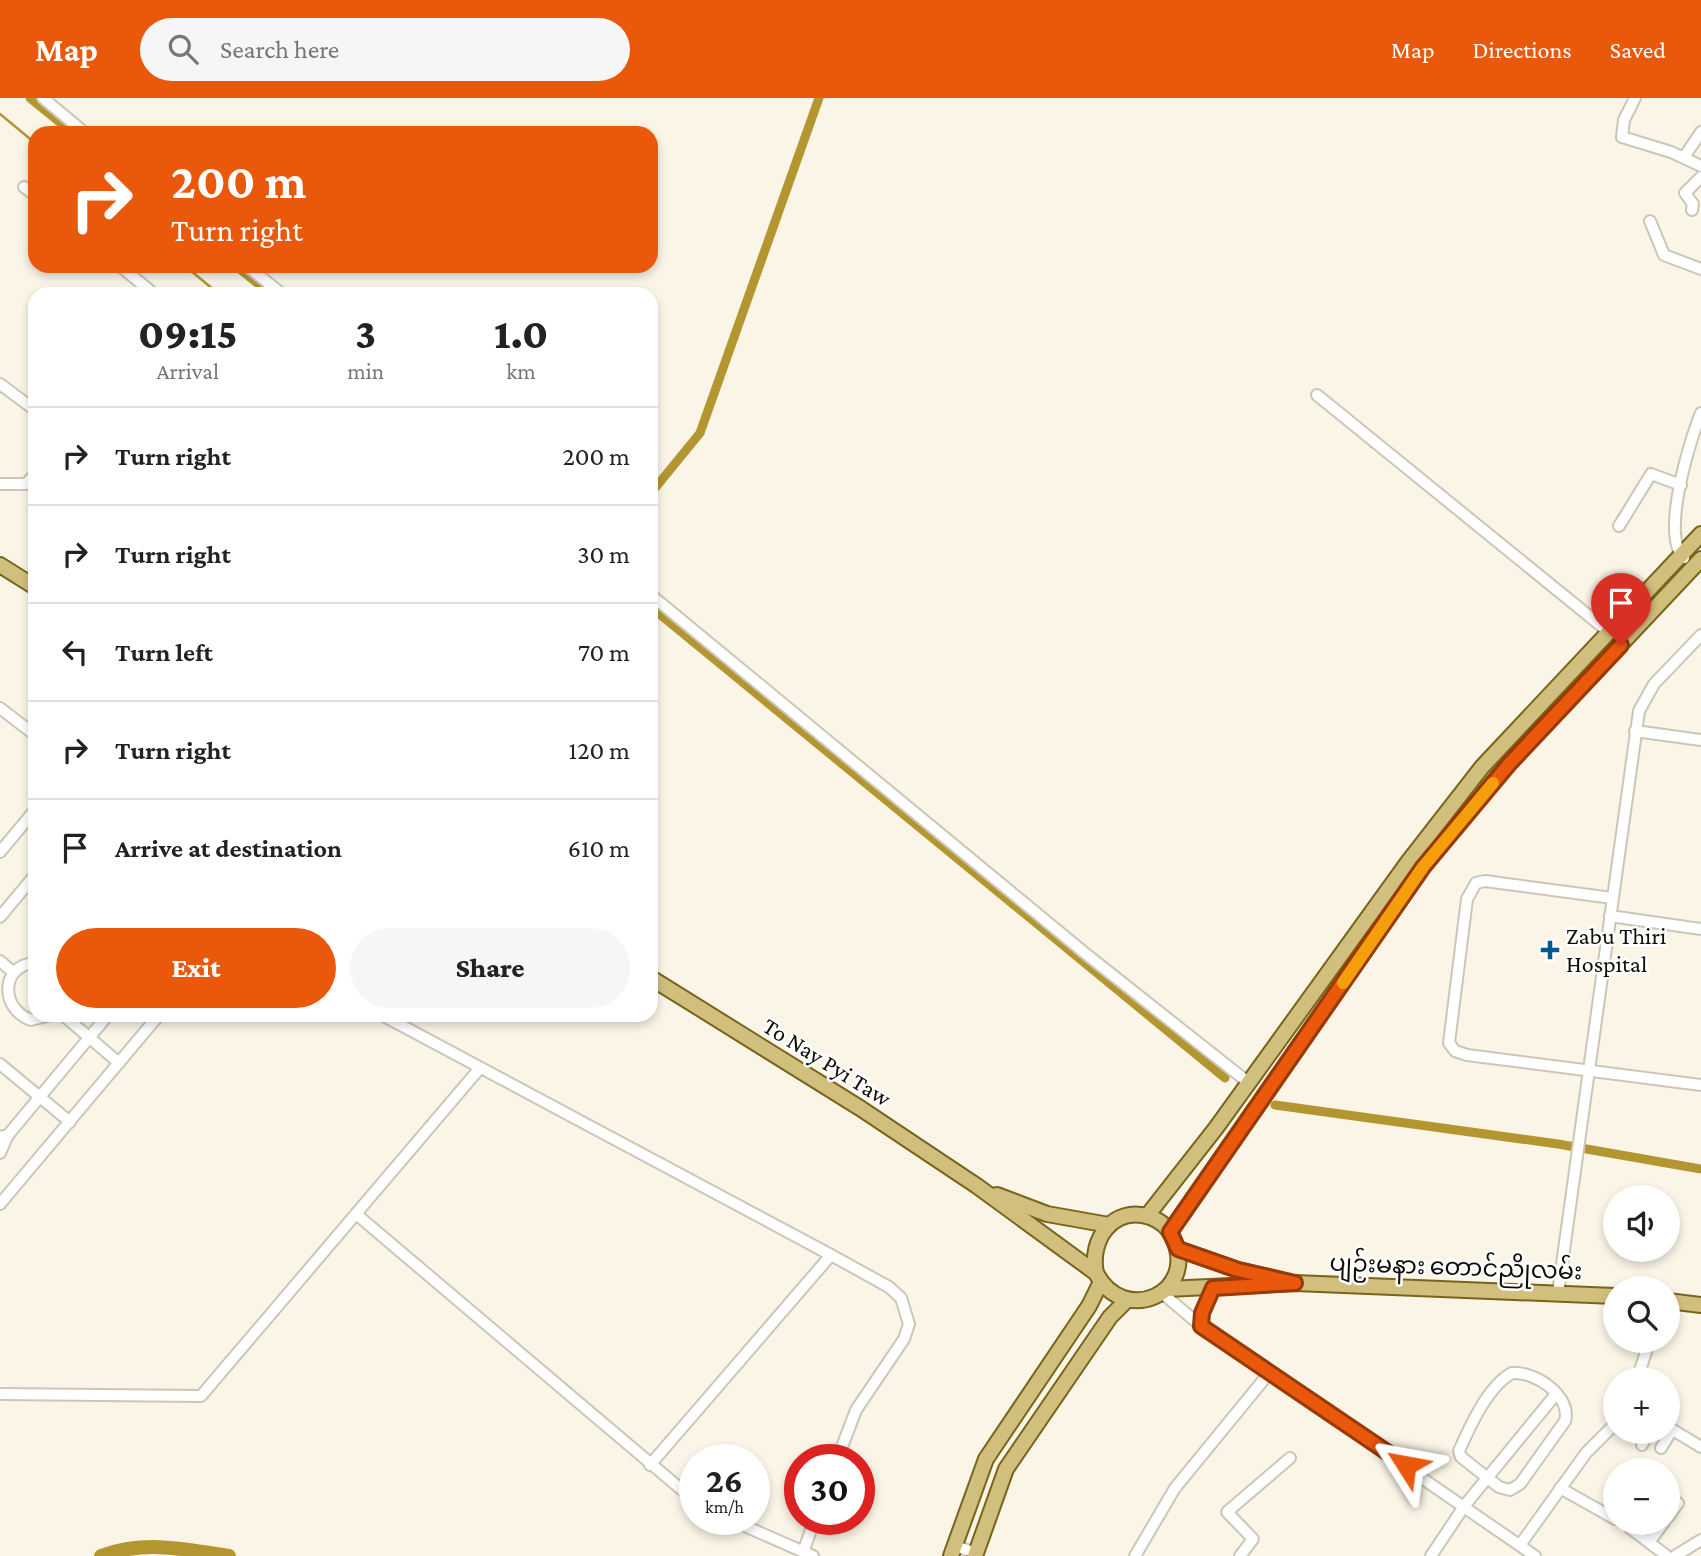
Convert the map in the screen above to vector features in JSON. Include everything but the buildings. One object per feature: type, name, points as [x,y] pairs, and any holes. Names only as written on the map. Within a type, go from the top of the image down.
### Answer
[{"type":"main road","points":[[1147,1216],[1249,1083],[1408,862],[1482,767],[1610,632],[1679,554],[1701,534]]},
{"type":"main road","points":[[1170,1232],[1423,867],[1510,763],[1697,563]]},
{"type":"main road","points":[[0,565],[28,583]]},
{"type":"main road","name":"To Nay Pyi Taw","points":[[658,982],[860,1108],[977,1186]]},
{"type":"main road","points":[[977,1186],[1047,1214],[1109,1224],[1127,1216],[1147,1216],[1170,1232],[1178,1249],[1175,1276],[1165,1291]]},
{"type":"main road","points":[[977,1186],[1098,1277],[1108,1290],[1127,1300],[1147,1300],[1165,1291],[1295,1283]]},
{"type":"main road","points":[[953,1551],[986,1459],[1089,1306],[1098,1277],[1095,1247],[1109,1224]]},
{"type":"main road","points":[[1178,1249],[1238,1270],[1295,1283]]},
{"type":"main road","name":"ပျဉ်းမနား တောင်ညိုလမ်း","points":[[1295,1283],[1603,1295]]},
{"type":"main road","points":[[976,1554],[1006,1469],[1110,1317],[1127,1300]]},
{"type":"main road","points":[[1680,1302],[1701,1305]]},
{"type":"street","points":[[43,98],[77,126]]},
{"type":"street","points":[[1635,98],[1623,120],[1622,137],[1684,157],[1701,166]]},
{"type":"street","points":[[1684,157],[1701,132]]},
{"type":"street","points":[[1692,210],[1693,204],[1685,193],[1701,177]]},
{"type":"street","points":[[24,187],[28,190]]},
{"type":"street","points":[[1650,221],[1664,256],[1701,269]]},
{"type":"street","points":[[128,273],[146,287]]},
{"type":"street","points":[[256,273],[273,287]]},
{"type":"street","points":[[0,384],[28,405]]},
{"type":"street","points":[[1317,395],[1610,632]]},
{"type":"street","points":[[1697,563],[1679,554],[1676,526],[1681,485],[1692,435],[1701,413]]},
{"type":"street","points":[[1619,526],[1651,474],[1681,485]]},
{"type":"street","points":[[0,484],[28,482]]},
{"type":"street","points":[[658,601],[1076,946],[1249,1083]]},
{"type":"street","points":[[1558,1293],[1635,731],[1644,697],[1701,635]]},
{"type":"street","points":[[0,708],[28,730]]},
{"type":"street","points":[[1635,731],[1701,740]]},
{"type":"street","points":[[0,852],[28,818]]},
{"type":"street","points":[[1612,898],[1485,881],[1476,883],[1467,899],[1449,1043],[1459,1053],[1701,1085]]},
{"type":"street","points":[[0,917],[28,883]]},
{"type":"street","points":[[1610,916],[1701,929]]},
{"type":"street","points":[[0,961],[13,972]]},
{"type":"street","points":[[28,964],[13,972],[6,991],[13,1009],[28,1018]]},
{"type":"street","points":[[71,1022],[119,1063]]},
{"type":"street","points":[[0,1153],[4,1136],[102,1022]]},
{"type":"street","points":[[0,1204],[153,1022]]},
{"type":"street","points":[[395,1022],[831,1255],[889,1287],[901,1298],[909,1324],[900,1346],[856,1410],[843,1444]]},
{"type":"street","points":[[0,1064],[70,1122]]},
{"type":"street","points":[[0,1394],[201,1396],[480,1068]]},
{"type":"street","points":[[356,1214],[679,1488]]},
{"type":"street","points":[[650,1465],[831,1255]]},
{"type":"street","points":[[1201,1326],[1202,1313],[1213,1288]]},
{"type":"street","points":[[1165,1291],[1201,1326],[1465,1505],[1535,1556]]},
{"type":"street","points":[[1135,1556],[1175,1488],[1270,1372]]},
{"type":"street","points":[[1512,1373],[1523,1373],[1556,1394],[1567,1406],[1565,1421],[1520,1484],[1506,1489],[1461,1457],[1459,1451],[1499,1383],[1512,1373]]},
{"type":"street","points":[[1431,1556],[1465,1505],[1556,1394]]},
{"type":"street","points":[[1680,1434],[1701,1447]]},
{"type":"street","points":[[1520,1545],[1586,1453],[1603,1436]]},
{"type":"street","points":[[1661,1448],[1663,1444]]},
{"type":"street","points":[[1240,1556],[1253,1539],[1227,1512],[1290,1458]]},
{"type":"street","points":[[1560,1488],[1603,1512]]},
{"type":"street","points":[[765,1535],[808,1554],[812,1535]]},
{"type":"street","points":[[1641,1535],[1667,1556]]},
{"type":"street","points":[[1650,1541],[1654,1535]]},
{"type":"street","points":[[1675,1556],[1701,1540]]},
{"type":"street","points":[[953,1551],[976,1554]]},
{"type":"waterway","points":[[30,98],[64,126]]},
{"type":"waterway","points":[[658,484],[700,433],[819,98]]},
{"type":"waterway","points":[[0,114],[28,137]]},
{"type":"waterway","points":[[194,273],[210,287]]},
{"type":"waterway","points":[[245,273],[262,287]]},
{"type":"waterway","points":[[658,613],[1225,1078]]},
{"type":"waterway","points":[[1275,1105],[1558,1144],[1701,1169]]},
{"type":"waterway","points":[[101,1556],[149,1547],[229,1556]]},
{"type":"slow traffic","points":[[1343,983],[1423,867],[1493,783]]},
{"type":"place","name":"Zabu Thiri Hospital","points":[[1550,950]]},
{"type":"route","points":[[1406,1465],[1201,1326],[1202,1313],[1213,1288],[1295,1283],[1238,1270],[1178,1249],[1170,1232],[1423,867],[1510,763],[1621,645]]}]
